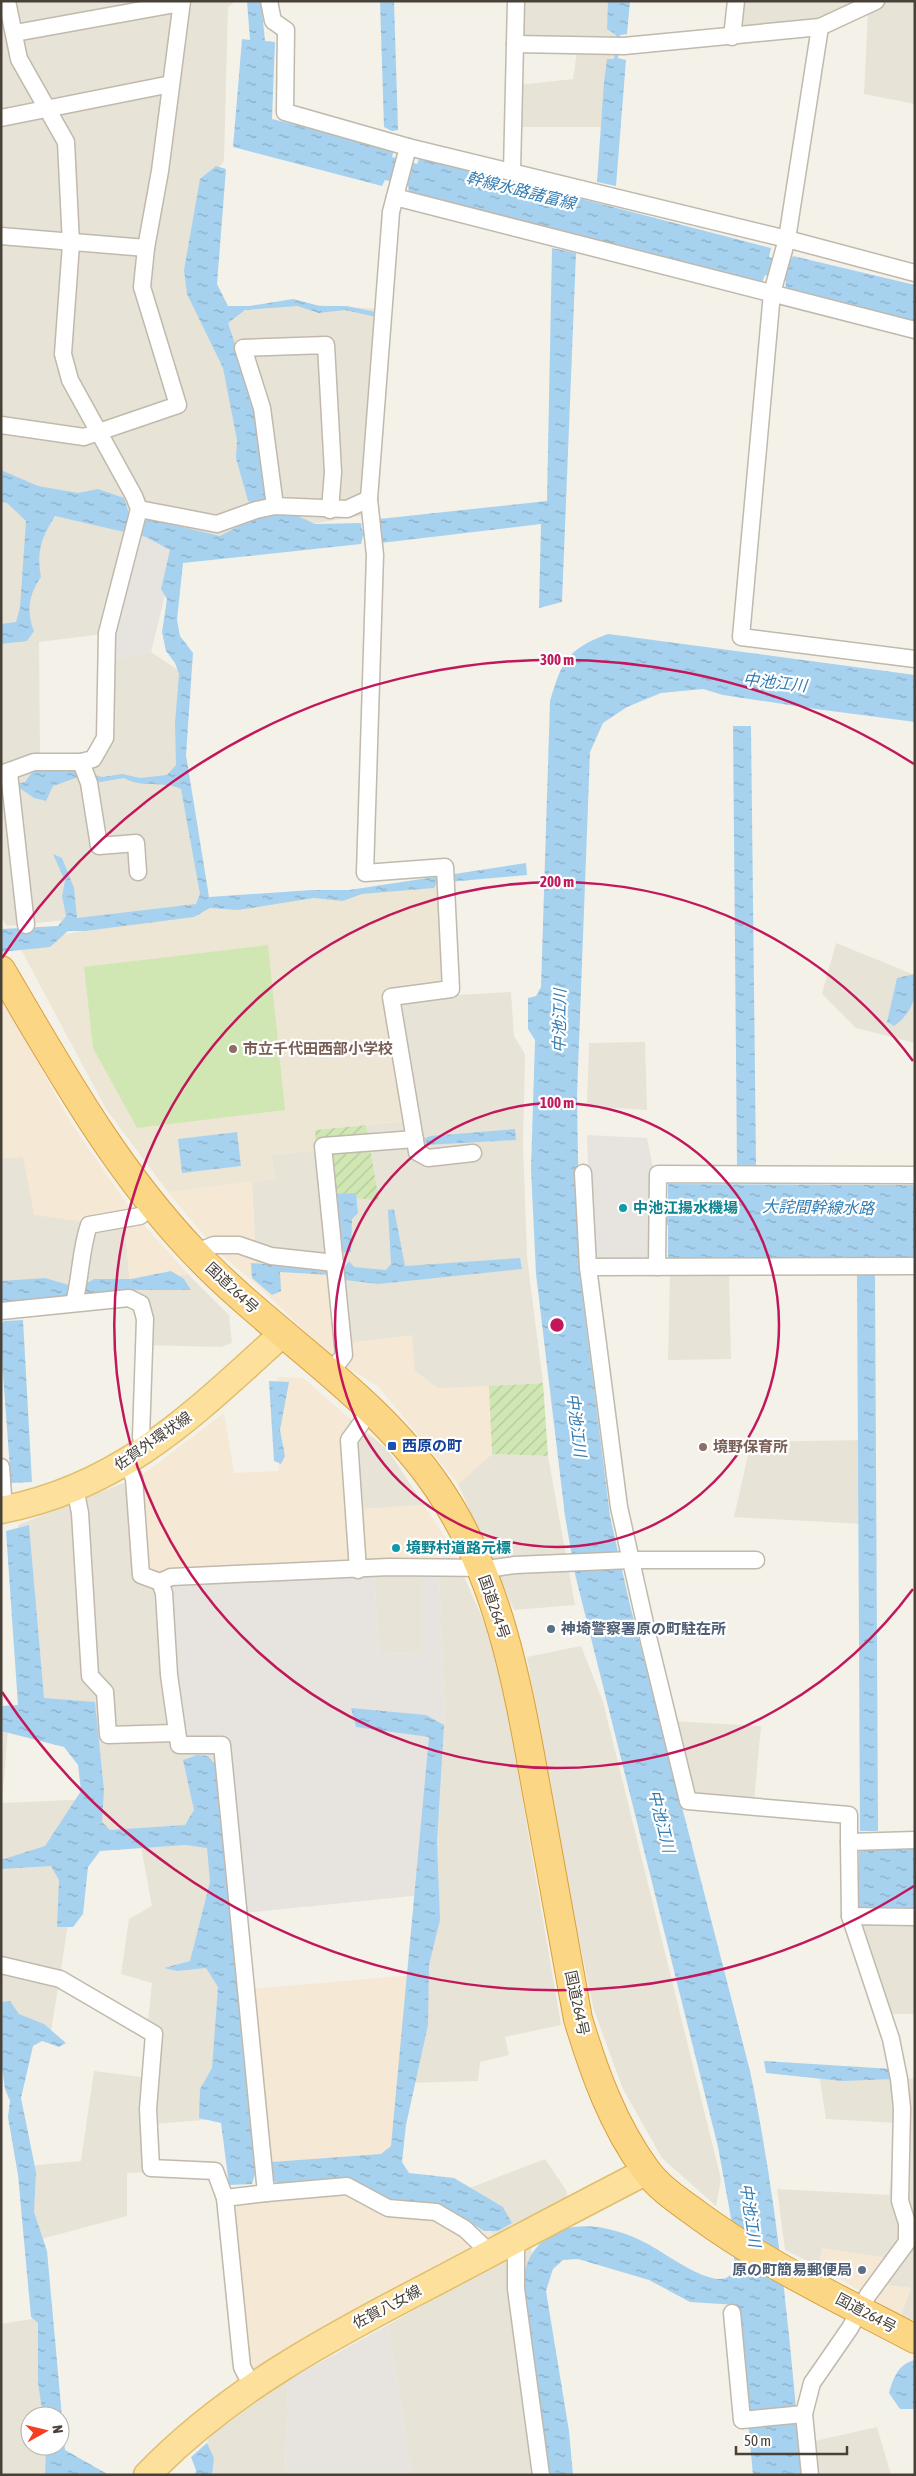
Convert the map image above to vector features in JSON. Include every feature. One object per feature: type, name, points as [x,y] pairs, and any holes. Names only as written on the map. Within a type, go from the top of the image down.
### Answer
[{"type":"highway","name":"国道264号","points":[[1,970],[82,1107],[152,1206],[194,1253],[282,1334],[330,1372],[371,1410],[407,1446],[439,1489],[481,1568],[502,1624],[518,1686],[578,2019],[599,2081],[623,2134],[647,2171],[666,2192],[729,2238],[915,2339]]},
{"type":"main road","name":"佐賀外環状線","points":[[3,1510],[75,1488],[136,1456],[174,1430],[282,1334]]},
{"type":"main road","name":"佐賀八女線","points":[[147,2475],[161,2460],[252,2386],[333,2336],[647,2171]]},
{"type":"street","points":[[7,1],[19,59],[66,142],[71,244],[63,354],[70,380],[134,496],[138,512],[107,633],[105,738],[94,759],[82,762],[34,762],[8,781],[26,924]]},
{"type":"street","points":[[269,1],[273,21],[286,30],[285,112],[407,153],[512,171],[785,247],[915,273]]},
{"type":"street","points":[[512,171],[516,1]]},
{"type":"street","points":[[732,37],[736,1]]},
{"type":"street","points":[[516,44],[618,46],[732,37],[820,27],[876,1]]},
{"type":"street","points":[[1,424],[84,437],[178,405],[142,287],[146,248],[160,170],[182,2],[15,33]]},
{"type":"street","points":[[820,27],[785,247],[774,288],[741,637],[915,659]]},
{"type":"street","points":[[1,118],[171,84]]},
{"type":"street","points":[[407,153],[392,212],[369,499],[373,532],[365,873],[445,867],[451,989],[391,997],[417,1152],[428,1158],[473,1153]]},
{"type":"street","points":[[397,192],[774,288],[915,330]]},
{"type":"street","points":[[1,236],[71,244],[146,248]]},
{"type":"street","points":[[265,508],[262,408],[243,348],[326,345],[333,472],[330,510]]},
{"type":"street","points":[[138,512],[217,524],[265,508],[347,509],[369,499]]},
{"type":"street","points":[[82,762],[89,783],[99,846],[136,843],[138,872]]},
{"type":"street","points":[[330,1372],[344,1355],[323,1146],[415,1139]]},
{"type":"street","points":[[583,1173],[588,1267],[619,1507],[648,1641],[688,1801],[849,1815],[862,1841],[850,1916],[891,2039],[898,2073],[902,2108],[900,2201],[907,2224],[907,2242],[812,2383],[804,2414],[810,2475]]},
{"type":"street","points":[[657,1267],[658,1174],[915,1175]]},
{"type":"street","points":[[74,1303],[79,1285],[82,1246],[88,1226],[140,1216],[152,1206]]},
{"type":"street","points":[[194,1253],[214,1245],[239,1245],[271,1256],[335,1263]]},
{"type":"street","points":[[588,1267],[915,1266]]},
{"type":"street","points":[[1,1311],[129,1298],[141,1304],[145,1319],[141,1437],[136,1456],[134,1478],[141,1575],[160,1582],[172,1577],[358,1570],[389,1567],[481,1568],[631,1560],[756,1560]]},
{"type":"street","points":[[358,1570],[349,1440],[371,1410]]},
{"type":"street","points":[[1,1467],[3,1510]]},
{"type":"street","points":[[75,1488],[80,1513],[90,1676],[105,1692],[108,1735],[176,1733]]},
{"type":"street","points":[[160,1582],[164,1593],[169,1675],[179,1744],[222,1745],[264,2180]]},
{"type":"street","points":[[862,1841],[915,1840]]},
{"type":"street","points":[[850,1916],[915,1916]]},
{"type":"street","points":[[1,1965],[60,1979],[154,2034],[148,2109],[151,2168],[215,2171],[225,2198],[242,2367],[252,2386]]},
{"type":"street","points":[[225,2198],[264,2180],[347,2186],[388,2208],[436,2212],[465,2229],[490,2253]]},
{"type":"street","points":[[516,2240],[516,2289],[541,2475]]},
{"type":"street","points":[[732,2313],[742,2420],[804,2414]]},
{"type":"shaded area","points":[[1,1],[236,1],[228,7],[224,161],[207,184],[211,308],[298,304],[380,309],[372,514],[177,546],[103,634],[39,642],[40,754],[81,753],[92,750],[102,730],[112,660],[151,652],[184,674],[182,774],[205,906],[7,926],[1,917]]},
{"type":"shaded area","points":[[511,1],[619,1],[610,127],[520,127],[519,85],[573,79],[577,51],[511,47]]},
{"type":"shaded area","points":[[730,1],[915,1],[915,104],[864,94],[868,12],[726,43]]},
{"type":"shaded area","points":[[140,532],[177,546],[151,652],[112,660],[112,634]]},
{"type":"shaded area","name":"市立千代田西部小学校","points":[[440,881],[445,982],[384,989],[403,1121],[315,1130],[316,1150],[271,1155],[275,1179],[168,1192],[106,1109],[18,944],[205,906]]},
{"type":"shaded area","points":[[836,943],[915,975],[915,1043],[856,1028],[822,994]]},
{"type":"shaded area","points":[[445,982],[457,995],[511,992],[514,1036],[525,1054],[523,1145],[527,1257],[543,1383],[438,1389],[415,1371],[345,1343],[256,1267],[252,1182],[275,1179],[271,1155],[316,1150],[379,1200],[366,1125],[403,1121],[384,989]]},
{"type":"shaded area","points":[[1,997],[71,1123],[133,1213],[188,1274],[130,1284],[124,1216],[85,1222],[34,1215],[23,1157],[1,1158]]},
{"type":"shaded area","points":[[645,1042],[647,1110],[587,1106],[589,1043]]},
{"type":"shaded area","points":[[587,1135],[647,1138],[653,1168],[651,1259],[592,1259]]},
{"type":"shaded area","points":[[23,1157],[124,1216],[130,1284],[188,1274],[229,1315],[232,1343],[221,1347],[140,1345],[140,1319],[131,1294],[1,1307],[1,1158]]},
{"type":"shaded area","points":[[252,1182],[256,1267],[342,1273],[345,1343],[412,1335],[415,1371],[438,1388],[489,1386],[492,1454],[458,1484],[378,1386],[335,1360],[256,1284],[216,1250],[168,1192]]},
{"type":"shaded area","points":[[670,1272],[729,1272],[731,1359],[668,1360]]},
{"type":"shaded area","points":[[277,1377],[303,1378],[350,1419],[342,1446],[347,1510],[424,1505],[443,1534],[463,1574],[146,1576],[141,1476],[224,1413],[234,1473],[279,1471]]},
{"type":"shaded area","points":[[350,1419],[387,1449],[424,1505],[347,1510],[342,1446]]},
{"type":"shaded area","points":[[865,1440],[863,1524],[734,1517],[751,1442]]},
{"type":"shaded area","points":[[492,1454],[548,1456],[575,1605],[514,1610],[458,1484]]},
{"type":"shaded area","points":[[141,1476],[169,1584],[215,1739],[253,2116],[154,2124],[154,2172],[127,2173],[127,2216],[34,2241],[27,2166],[81,2161],[94,2071],[142,2077],[152,1983],[121,1974],[129,1919],[152,1906],[140,1841],[81,1842],[50,2038],[1,2024],[1,1719],[9,1719],[2,1803],[93,1799],[83,1719],[33,1707],[18,1525]]},
{"type":"shaded area","points":[[421,1573],[421,1653],[379,1654],[374,1574]]},
{"type":"shaded area","points":[[421,1573],[439,1574],[445,1718],[433,1731],[422,1895],[233,1914],[215,1739],[184,1738],[169,1584],[374,1574],[379,1654],[421,1653]]},
{"type":"shaded area","points":[[439,1574],[463,1574],[487,1629],[503,1686],[561,2025],[505,2037],[509,2055],[480,2062],[478,2081],[407,2083],[433,1731],[445,1718]]},
{"type":"shaded area","points":[[581,1646],[603,1702],[721,2179],[716,2206],[662,2158],[623,2089],[594,2010],[561,1855],[527,1657]]},
{"type":"shaded area","points":[[671,1721],[761,1726],[754,1802],[694,1806]]},
{"type":"shaded area","points":[[915,1913],[915,2014],[892,2014],[854,1914]]},
{"type":"shaded area","points":[[414,1975],[393,2182],[459,2192],[493,2235],[236,2382],[216,2193],[259,2188],[240,1990]]},
{"type":"shaded area","points":[[819,2074],[915,2079],[915,2321],[901,2315],[911,2288],[875,2284],[823,2248],[818,2266],[785,2250],[777,2189],[889,2195],[896,2123],[826,2119]]},
{"type":"shaded area","points":[[545,2159],[566,2190],[573,2218],[531,2243],[554,2475],[412,2475],[388,2325],[500,2261],[493,2235],[459,2192]]},
{"type":"shaded area","points":[[822,2248],[890,2258],[875,2284],[911,2288],[901,2315],[818,2266]]},
{"type":"shaded area","points":[[43,2317],[49,2406],[20,2406],[20,2456],[54,2456],[58,2475],[1,2475],[1,2324]]},
{"type":"shaded area","points":[[388,2325],[412,2475],[285,2475],[288,2380]]},
{"type":"shaded area","points":[[288,2380],[285,2475],[204,2475],[208,2437]]},
{"type":"shaded area","points":[[877,2427],[891,2475],[805,2475],[802,2444]]},
{"type":"green space","points":[[268,945],[285,1110],[137,1128],[93,1048],[84,967]]},
{"type":"green space","points":[[366,1125],[379,1200],[319,1195],[315,1130]]},
{"type":"green space","points":[[543,1383],[548,1456],[492,1454],[489,1386]]},
{"type":"water","name":"幹線水路諸富線","points":[[247,1],[261,1],[265,41],[275,42],[272,119],[394,149],[392,157],[417,164],[420,157],[771,248],[769,257],[789,263],[793,256],[915,285],[915,322],[785,291],[786,281],[765,275],[762,283],[409,192],[408,185],[385,180],[382,186],[233,147],[242,39],[250,40]]},
{"type":"water","points":[[380,1],[394,1],[398,130],[392,131],[384,127]]},
{"type":"water","points":[[608,1],[630,1],[627,34],[620,35],[618,58],[626,60],[616,186],[597,182],[604,82],[607,59],[614,59],[616,35],[607,29]]},
{"type":"water","points":[[216,166],[226,169],[217,284],[228,306],[249,306],[293,299],[320,306],[346,306],[376,312],[376,317],[345,310],[319,313],[297,306],[245,310],[228,323],[257,409],[267,497],[261,501],[263,515],[298,516],[315,524],[361,523],[362,530],[380,528],[379,519],[547,501],[552,248],[576,253],[562,602],[539,608],[541,524],[381,543],[380,535],[363,536],[361,544],[183,563],[177,620],[180,636],[193,653],[186,755],[209,897],[312,890],[349,890],[526,863],[527,875],[437,883],[434,888],[362,894],[343,901],[314,898],[238,910],[210,908],[194,917],[85,931],[68,931],[50,947],[1,952],[1,929],[58,926],[66,916],[62,896],[65,881],[53,854],[62,858],[74,888],[77,918],[196,904],[200,894],[181,789],[167,785],[138,783],[124,778],[100,782],[76,778],[53,786],[46,801],[34,798],[21,789],[1,793],[1,788],[25,782],[33,771],[56,767],[103,777],[122,774],[140,778],[167,775],[176,765],[175,723],[179,674],[175,663],[166,651],[162,632],[167,599],[161,589],[170,550],[146,537],[55,516],[41,545],[39,559],[41,577],[31,596],[30,617],[34,631],[27,641],[1,644],[1,624],[16,622],[20,608],[26,521],[7,503],[1,502],[1,470],[38,486],[78,493],[98,489],[124,498],[129,514],[220,536],[258,516],[256,503],[248,501],[236,458],[237,440],[223,368],[187,294],[184,270],[200,179]]},
{"type":"water","name":"中池江川","points":[[608,634],[915,675],[915,722],[723,695],[703,689],[661,693],[627,707],[603,723],[590,752],[577,1096],[580,1276],[610,1516],[629,1601],[750,2071],[760,2121],[776,2221],[802,2475],[753,2475],[737,2305],[690,2302],[649,2280],[578,2259],[563,2260],[553,2269],[546,2291],[569,2431],[573,2475],[547,2475],[522,2291],[527,2263],[538,2246],[555,2233],[581,2226],[608,2229],[622,2233],[654,2247],[685,2266],[708,2277],[726,2278],[735,2270],[731,2218],[718,2147],[575,1574],[565,1516],[536,1274],[531,1169],[535,1040],[528,1029],[528,998],[536,996],[541,987],[550,701],[558,676],[568,658],[583,645]]},
{"type":"water","points":[[733,726],[751,726],[756,1165],[737,1165]]},
{"type":"water","points":[[915,974],[914,997],[910,1009],[894,1026],[887,1022],[897,978]]},
{"type":"water","points":[[515,1129],[516,1140],[426,1145],[425,1138],[431,1136]]},
{"type":"water","points":[[237,1132],[241,1166],[182,1173],[178,1139]]},
{"type":"water","name":"大詫間幹線水路","points":[[668,1184],[915,1185],[915,1257],[668,1258],[668,1225],[661,1225],[661,1205],[668,1204]]},
{"type":"water","points":[[356,1193],[358,1213],[352,1219],[351,1252],[340,1253],[335,1194]]},
{"type":"water","points":[[394,1209],[405,1266],[520,1258],[522,1269],[378,1284],[345,1280],[342,1271],[349,1261],[354,1267],[386,1270],[391,1264],[388,1210]]},
{"type":"water","points":[[251,1263],[331,1269],[331,1275],[280,1272],[281,1291],[272,1295],[252,1278]]},
{"type":"water","points":[[171,1271],[184,1279],[191,1290],[137,1290],[67,1299],[47,1297],[1,1303],[1,1281],[45,1278],[79,1288],[94,1279],[131,1279]]},
{"type":"water","points":[[857,1274],[875,1274],[878,1831],[860,1831]]},
{"type":"water","points":[[23,1320],[32,1482],[11,1483],[1,1325],[4,1321]]},
{"type":"water","points":[[269,1381],[289,1382],[280,1430],[285,1456],[281,1464],[274,1461]]},
{"type":"water","points":[[29,1525],[44,1698],[95,1702],[104,1790],[102,1822],[110,1830],[185,1825],[194,1810],[183,1760],[197,1755],[208,1756],[215,1764],[255,2174],[252,2184],[229,2185],[221,2123],[199,2118],[200,2089],[212,2068],[218,1987],[206,1968],[177,1971],[164,1968],[190,1961],[210,1882],[207,1848],[185,1845],[100,1851],[88,1867],[83,1914],[73,1927],[57,1927],[59,1880],[51,1866],[1,1869],[1,1860],[45,1846],[81,1791],[78,1765],[64,1747],[1,1731],[1,1706],[18,1705],[6,1531]]},
{"type":"water","points":[[351,1708],[426,1715],[444,1725],[437,1841],[440,1920],[429,1965],[428,2025],[406,2125],[402,2162],[409,2173],[454,2178],[503,2207],[512,2223],[498,2231],[484,2231],[455,2213],[435,2205],[392,2201],[347,2180],[281,2185],[274,2181],[272,2162],[381,2154],[391,2146],[429,1737],[356,1727]]},
{"type":"water","points":[[915,1849],[915,1908],[858,1907],[859,1850]]},
{"type":"water","points":[[10,2001],[19,2014],[44,2024],[66,2043],[59,2047],[42,2041],[33,2046],[21,2098],[36,2172],[34,2212],[47,2251],[61,2406],[41,2406],[38,2383],[38,2323],[31,2317],[18,2175],[8,2117],[10,2101],[5,2089],[1,2060],[2,2002]]},
{"type":"water","points":[[764,2061],[893,2069],[895,2079],[842,2081],[766,2073]]},
{"type":"water","points":[[915,2360],[915,2409],[900,2409],[889,2393],[900,2368]]},
{"type":"water","points":[[207,2443],[214,2458],[212,2475],[195,2475],[196,2470],[191,2457]]},
{"type":"water","points":[[70,2453],[109,2475],[45,2475],[46,2456],[70,2456]]},
{"type":"place","name":"市立千代田西部小学校","points":[[233,1049]]},
{"type":"place","name":"中池江揚水機場","points":[[623,1208]]},
{"type":"place","name":"西原の町","points":[[392,1446]]},
{"type":"place","name":"境野保育所","points":[[703,1447]]},
{"type":"place","name":"境野村道路元標","points":[[396,1548]]},
{"type":"place","name":"神埼警察署原の町駐在所","points":[[551,1629]]},
{"type":"place","name":"原の町簡易郵便局","points":[[862,2270]]}]
